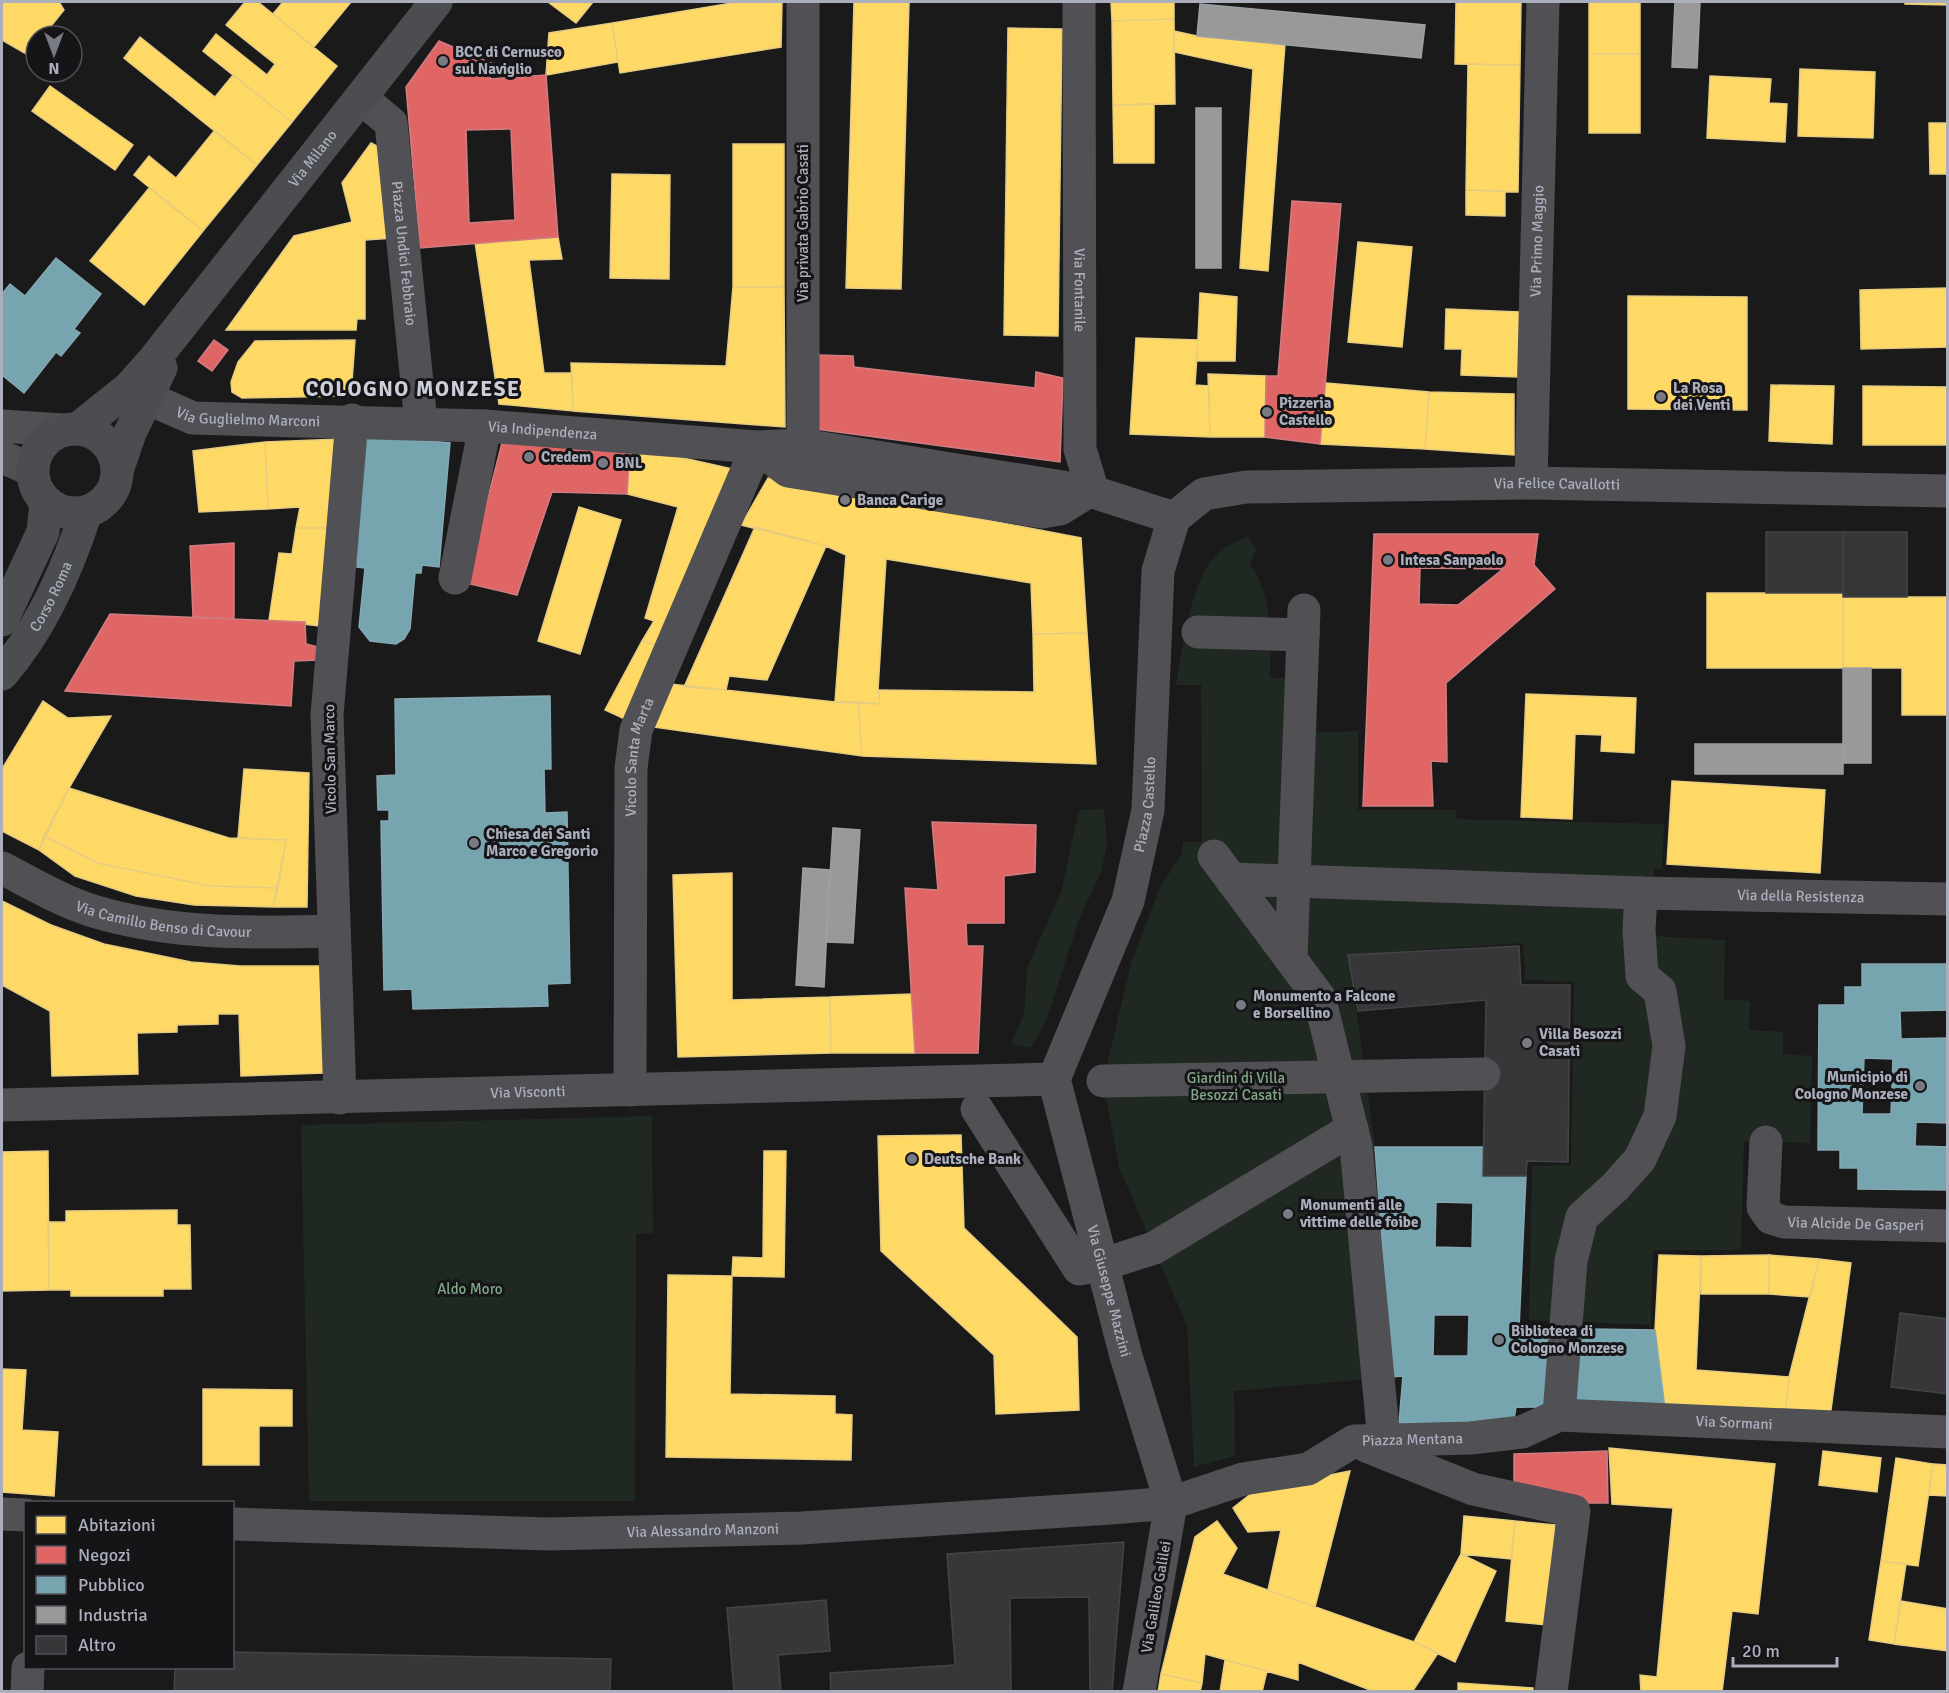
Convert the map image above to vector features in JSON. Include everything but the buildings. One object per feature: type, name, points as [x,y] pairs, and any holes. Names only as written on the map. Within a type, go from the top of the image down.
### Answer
[{"type":"main road","name":"Via Milano","points":[[71,429],[129,388],[191,315],[436,2]]},
{"type":"main road","name":"Via Milano","points":[[118,468],[130,433],[191,315]]},
{"type":"main road","points":[[71,429],[99,435],[113,451],[118,468],[113,490],[104,502],[86,512],[70,513],[46,502],[37,490],[32,470],[35,454],[47,438],[71,429]]},
{"type":"main road","name":"Corso Roma","points":[[2,620],[43,532],[46,502]]},
{"type":"main road","name":"Corso Roma","points":[[2,674],[28,638],[70,558],[86,512]]},
{"type":"street","name":"Via privata Gabrio Casati","points":[[803,2],[803,445]]},
{"type":"street","name":"Via Fontanile","points":[[1079,2],[1080,449],[1091,491]]},
{"type":"street","name":"Via Primo Maggio","points":[[1531,483],[1543,2]]},
{"type":"street","name":"Piazza Undici Febbraio","points":[[361,98],[392,123],[421,423]]},
{"type":"street","name":"Via Guglielmo Marconi","points":[[147,398],[193,418],[351,427]]},
{"type":"street","points":[[351,427],[421,423],[485,426]]},
{"type":"street","points":[[2,426],[71,429]]},
{"type":"street","name":"Via Indipendenza","points":[[455,578],[485,426],[757,447],[803,445],[1091,491]]},
{"type":"street","name":"Vicolo San Marco","points":[[340,1098],[327,715],[351,427]]},
{"type":"street","points":[[757,447],[788,471],[1042,512],[1060,509],[1091,491],[1174,518]]},
{"type":"street","name":"Vicolo Santa Marta","points":[[630,1090],[631,768],[636,730],[757,447]]},
{"type":"street","points":[[2,457],[32,470]]},
{"type":"street","name":"Via Felice Cavallotti","points":[[1174,518],[1204,494],[1245,487],[1531,483],[1947,491]]},
{"type":"street","name":"Piazza Castello","points":[[1054,1078],[1128,901],[1137,862],[1148,810],[1158,571],[1174,518]]},
{"type":"street","points":[[1198,632],[1303,622],[1291,960],[1319,997],[1356,1146],[1369,1441],[1473,1489],[1574,1511],[1551,1692]]},
{"type":"street","name":"Via Camillo Benso di Cavour","points":[[2,868],[91,910],[151,925],[205,931],[334,931]]},
{"type":"street","name":"Via della Resistenza","points":[[1291,960],[1223,868],[1294,882],[1947,899]]},
{"type":"street","points":[[1559,1415],[1571,1261],[1582,1217],[1615,1187],[1640,1159],[1660,1116],[1670,1046],[1660,991],[1642,976],[1639,930],[1648,893]]},
{"type":"street","points":[[1102,1081],[1484,1074]]},
{"type":"street","name":"Via Visconti","points":[[2,1106],[1054,1078]]},
{"type":"street","name":"Via Giuseppe Mazzini","points":[[1054,1078],[1126,1356],[1171,1503]]},
{"type":"street","points":[[978,1109],[1079,1269],[1101,1265],[1154,1248],[1352,1129]]},
{"type":"street","name":"Via Alcide De Gasperi","points":[[1766,1142],[1763,1207],[1771,1218],[1784,1222],[1947,1226]]},
{"type":"street","name":"Via Sormani","points":[[1522,1432],[1559,1415],[1947,1432]]},
{"type":"street","name":"Piazza Mentana","points":[[1171,1503],[1243,1479],[1308,1469],[1369,1441],[1471,1438],[1522,1432]]},
{"type":"street","name":"Via Alessandro Manzoni","points":[[234,1524],[509,1535],[571,1534],[802,1528],[1171,1503]]},
{"type":"street","name":"Via Galileo Galilei","points":[[1139,1692],[1171,1503]]},
{"type":"street","points":[[2,1514],[24,1515]]},
{"type":"street","points":[[27,1669],[27,1692]]},
{"type":"green space","name":"Giardini di Villa Besozzi Casati","points":[[1248,536],[1256,549],[1250,564],[1258,577],[1267,604],[1270,633],[1270,678],[1299,678],[1303,733],[1358,731],[1358,810],[1456,810],[1456,819],[1664,824],[1662,869],[1654,869],[1652,936],[1725,940],[1724,999],[1750,1001],[1749,1030],[1783,1032],[1783,1054],[1812,1056],[1810,1143],[1744,1141],[1741,1250],[1653,1250],[1651,1325],[1529,1320],[1532,1166],[1571,1165],[1574,982],[1525,980],[1523,943],[1349,955],[1375,1147],[1392,1377],[1234,1391],[1235,1456],[1194,1467],[1187,1326],[1119,1167],[1103,1081],[1132,960],[1161,885],[1182,854],[1183,842],[1202,842],[1201,685],[1176,685],[1189,614],[1194,596],[1209,564],[1219,552]]},
{"type":"green space","points":[[1104,809],[1107,845],[1101,872],[1079,919],[1047,1019],[1031,1048],[1011,1044],[1024,1014],[1027,968],[1061,892],[1079,810]]},
{"type":"green space","name":"Aldo Moro","points":[[652,1116],[653,1233],[636,1234],[635,1501],[309,1501],[301,1125]]},
{"type":"place","name":"BCC di Cernusco sul Naviglio","points":[[443,61]]},
{"type":"place","name":"La Rosa dei Venti","points":[[1661,397]]},
{"type":"place","name":"Pizzeria Castello","points":[[1267,412]]},
{"type":"place","name":"Credem","points":[[529,457]]},
{"type":"place","name":"BNL","points":[[603,463]]},
{"type":"place","name":"Banca Carige","points":[[845,500]]},
{"type":"place","name":"Intesa Sanpaolo","points":[[1388,560]]},
{"type":"place","name":"Chiesa dei Santi Marco e Gregorio","points":[[474,843]]},
{"type":"place","name":"Monumento a Falcone e Borsellino","points":[[1241,1005]]},
{"type":"place","name":"Villa Besozzi Casati","points":[[1527,1043]]},
{"type":"place","name":"Municipio di Cologno Monzese","points":[[1920,1086]]},
{"type":"place","name":"Deutsche Bank","points":[[912,1159]]},
{"type":"place","name":"Monumenti alle vittime delle foibe","points":[[1288,1214]]},
{"type":"place","name":"Biblioteca di Cologno Monzese","points":[[1499,1340]]},
{"type":"district","name":"COLOGNO MONZESE","points":[[413,389]]}]
